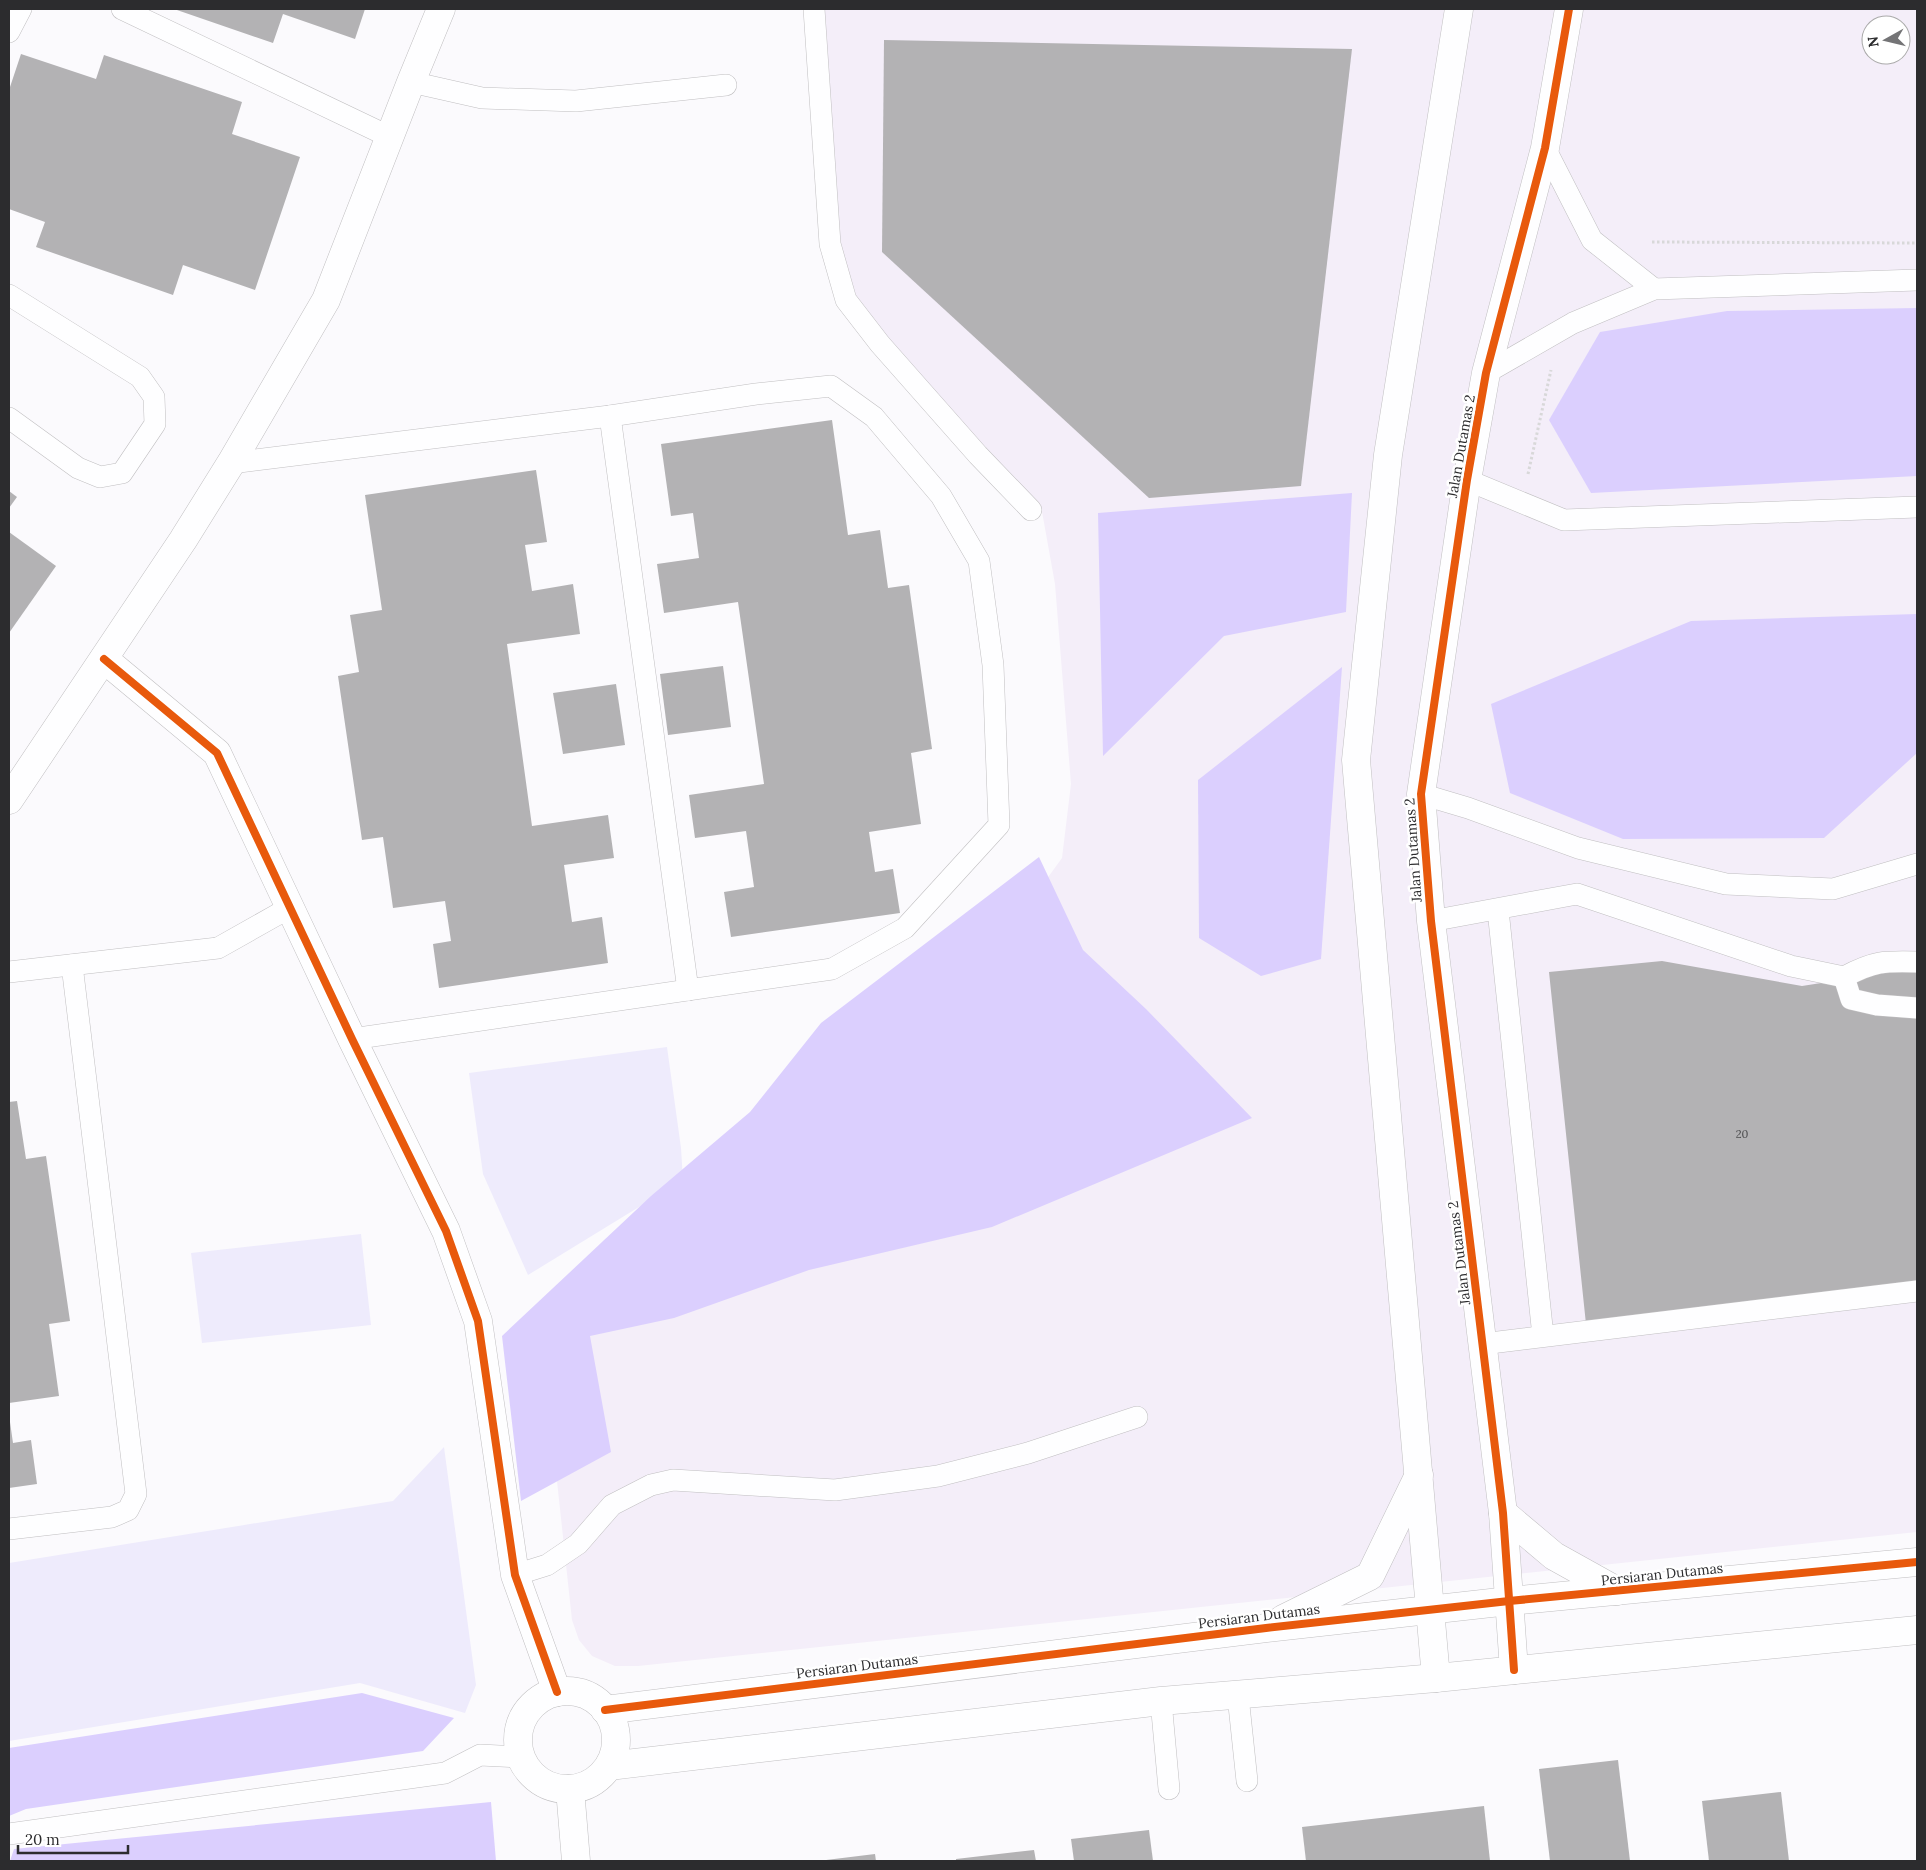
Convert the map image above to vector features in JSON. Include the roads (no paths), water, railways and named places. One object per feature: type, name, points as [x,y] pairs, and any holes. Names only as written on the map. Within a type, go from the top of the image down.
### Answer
[{"type":"street","points":[[11,793],[104,659],[231,464],[326,300],[441,9]]},
{"type":"street","name":"Jalan Dutamas 2","points":[[1514,1670],[1503,1513],[1431,921],[1421,794],[1467,480],[1486,373],[1544,148],[1569,9]]},
{"type":"street","points":[[1436,1678],[1356,760],[1388,455],[1454,16]]},
{"type":"street","points":[[104,659],[218,753],[352,1039],[446,1231],[478,1321],[515,1575],[557,1692]]},
{"type":"street","points":[[1266,1628],[1370,1576],[1419,1474]]},
{"type":"street","points":[[1503,1513],[1554,1556],[1617,1591]]},
{"type":"street","name":"Persiaran Dutamas","points":[[605,1710],[1266,1628],[1509,1601],[1917,1562]]},
{"type":"street","points":[[609,1766],[1161,1701],[1436,1678],[1917,1630]]},
{"type":"street","points":[[557,1692],[581,1693],[594,1700],[605,1710],[612,1723],[616,1738],[609,1766],[601,1776],[590,1784],[578,1788],[564,1790],[550,1787],[538,1780],[527,1770],[520,1756],[518,1734],[519,1726],[525,1713],[536,1701],[557,1692]]},
{"type":"street","points":[[570,1789],[576,1861]]},
{"type":"lane","points":[[9,32],[21,9]]},
{"type":"lane","points":[[122,9],[390,137]]},
{"type":"lane","points":[[814,9],[830,244],[846,300],[880,344],[971,447],[1031,510]]},
{"type":"lane","points":[[411,82],[482,98],[576,101],[726,85]]},
{"type":"lane","points":[[1544,148],[1592,240],[1654,289]]},
{"type":"lane","points":[[1486,373],[1573,323],[1654,289],[1917,280]]},
{"type":"lane","points":[[9,295],[140,377],[154,397],[155,424],[122,473],[100,477],[78,468],[9,418]]},
{"type":"lane","points":[[231,464],[610,416],[756,394],[830,386],[874,418],[935,489],[979,561],[993,665],[1000,824],[905,928],[832,969],[352,1039]]},
{"type":"lane","points":[[610,416],[688,990]]},
{"type":"lane","points":[[1467,480],[1564,520],[1917,507]]},
{"type":"lane","points":[[1421,794],[1468,808],[1578,848],[1726,884],[1833,889],[1917,864]]},
{"type":"lane","points":[[1431,921],[1577,894],[1791,966],[1844,977],[1864,966],[1885,961],[1917,962]]},
{"type":"lane","points":[[9,972],[218,948],[290,908]]},
{"type":"lane","points":[[1498,910],[1543,1336]]},
{"type":"lane","points":[[9,1529],[112,1518],[128,1510],[136,1494],[72,965]]},
{"type":"lane","points":[[1844,977],[1850,1000],[1877,1005],[1917,1008]]},
{"type":"lane","points":[[1482,1344],[1917,1291]]},
{"type":"lane","points":[[515,1575],[548,1565],[578,1544],[612,1505],[651,1485],[673,1480],[835,1490],[938,1476],[1028,1454],[1137,1417]]},
{"type":"lane","points":[[1238,1696],[1247,1781]]},
{"type":"lane","points":[[1161,1701],[1169,1789]]},
{"type":"lane","points":[[9,1834],[445,1773],[480,1755],[520,1756]]}]
